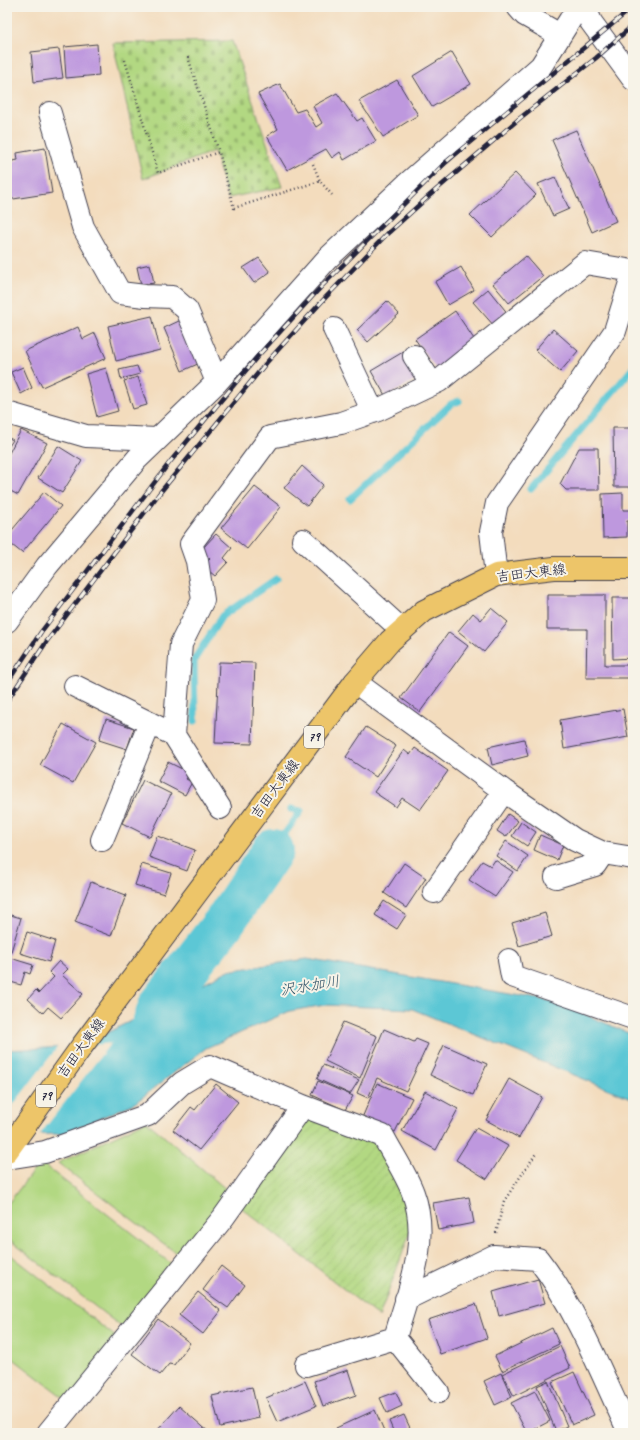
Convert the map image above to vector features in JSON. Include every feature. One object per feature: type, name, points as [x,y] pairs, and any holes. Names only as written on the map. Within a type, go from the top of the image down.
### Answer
[{"type":"main road","name":"吉田大東線","points":[[8,1152],[82,1046],[355,682],[390,641],[424,611],[496,576],[554,568],[633,568]]},
{"type":"street","points":[[518,7],[525,15],[560,35]]},
{"type":"street","points":[[7,621],[47,566],[137,459],[216,382],[327,259],[408,183],[541,66],[578,7]]},
{"type":"street","points":[[585,7],[590,22],[632,77]]},
{"type":"street","points":[[50,113],[83,227],[120,293],[172,297],[187,310],[216,382]]},
{"type":"street","points":[[174,735],[181,644],[203,600],[197,561],[190,544],[270,437],[341,423],[372,412],[439,381],[585,263],[633,272],[624,330],[497,503],[491,532],[496,576]]},
{"type":"street","points":[[334,329],[372,412]]},
{"type":"street","points":[[414,356],[432,384]]},
{"type":"street","points":[[7,414],[86,436],[157,439]]},
{"type":"street","points":[[303,540],[402,630]]},
{"type":"street","points":[[355,682],[504,791],[575,840],[603,853],[633,858]]},
{"type":"street","points":[[75,686],[174,735],[220,808]]},
{"type":"street","points":[[102,840],[150,723]]},
{"type":"street","points":[[434,892],[504,791]]},
{"type":"street","points":[[556,877],[595,865],[603,853]]},
{"type":"street","points":[[508,960],[512,976],[633,1018]]},
{"type":"street","points":[[8,1152],[45,1152],[148,1115],[182,1083],[210,1066],[303,1106],[383,1136],[413,1193],[419,1216],[418,1255],[394,1338]]},
{"type":"street","points":[[48,1433],[223,1218],[303,1106]]},
{"type":"street","points":[[406,1299],[494,1256],[538,1259],[554,1280],[594,1357],[627,1428],[632,1433]]},
{"type":"street","points":[[306,1365],[394,1338]]},
{"type":"street","points":[[394,1338],[438,1392]]},
{"type":"path","points":[[188,57],[219,152],[234,208],[320,181]]},
{"type":"path","points":[[125,60],[158,173],[219,152]]},
{"type":"path","points":[[313,164],[320,181],[332,195]]},
{"type":"path","points":[[494,1256],[497,1227],[504,1201],[537,1152]]},
{"type":"green space","points":[[232,41],[282,187],[228,198],[214,151],[143,179],[113,43]]},
{"type":"green space","points":[[304,1113],[381,1143],[415,1219],[379,1317],[238,1205]]},
{"type":"green space","points":[[146,1121],[234,1196],[184,1259],[58,1163]]},
{"type":"green space","points":[[40,1162],[178,1269],[128,1332],[7,1238],[7,1205]]},
{"type":"green space","points":[[7,1252],[121,1341],[72,1404],[7,1354]]},
{"type":"water","name":"沢水加川","points":[[307,959],[556,1002],[633,1035],[633,1099],[412,1009],[325,1005],[290,1011],[206,1048],[135,1103],[63,1134],[7,1135],[7,1050],[82,1046],[227,971]]},
{"type":"pier","points":[[113,1043],[110,1044],[38,1137],[7,1137],[7,1113],[59,1045],[81,1044],[83,1046]]},
{"type":"building","points":[[97,44],[99,75],[66,78],[64,47]]},
{"type":"building","points":[[59,49],[63,78],[34,82],[31,52]]},
{"type":"building","points":[[452,52],[471,84],[432,107],[413,76]]},
{"type":"building","points":[[397,80],[418,115],[383,137],[359,101]]},
{"type":"building","points":[[280,84],[296,112],[305,109],[316,127],[322,123],[313,106],[337,93],[357,121],[362,118],[376,141],[344,160],[340,152],[332,158],[326,149],[287,170],[267,136],[278,129],[258,94]]},
{"type":"building","points":[[576,130],[616,221],[592,232],[552,140]]},
{"type":"building","points":[[45,148],[52,193],[7,200],[7,162],[18,160],[17,153]]},
{"type":"building","points":[[515,173],[536,195],[492,237],[470,215]]},
{"type":"building","points":[[555,177],[569,209],[553,216],[538,184]]},
{"type":"building","points":[[526,256],[543,276],[509,303],[493,284]]},
{"type":"building","points":[[259,258],[270,272],[254,283],[243,268]]},
{"type":"building","points":[[150,264],[154,283],[141,285],[137,267]]},
{"type":"building","points":[[461,267],[474,290],[448,305],[435,282]]},
{"type":"building","points":[[488,289],[509,315],[495,327],[473,302]]},
{"type":"building","points":[[387,301],[399,314],[368,342],[357,330]]},
{"type":"building","points":[[455,311],[476,342],[436,369],[415,339]]},
{"type":"building","points":[[152,316],[160,350],[116,361],[108,326]]},
{"type":"building","points":[[181,320],[200,363],[182,371],[164,328]]},
{"type":"building","points":[[78,327],[83,339],[95,333],[106,358],[42,387],[25,351]]},
{"type":"building","points":[[553,329],[578,351],[560,372],[535,350]]},
{"type":"building","points":[[403,352],[418,378],[386,397],[371,371]]},
{"type":"building","points":[[137,366],[140,374],[121,379],[119,370]]},
{"type":"building","points":[[23,367],[32,388],[21,394],[11,372]]},
{"type":"building","points":[[106,368],[118,411],[97,417],[86,374]]},
{"type":"building","points":[[138,377],[147,405],[133,409],[124,381]]},
{"type":"building","points":[[613,428],[633,428],[633,487],[614,487]]},
{"type":"building","points":[[21,430],[47,443],[18,495],[7,489],[7,457]]},
{"type":"building","points":[[7,437],[13,440],[7,449]]},
{"type":"building","points":[[58,446],[82,461],[62,493],[38,478]]},
{"type":"building","points":[[579,448],[598,448],[599,490],[566,490],[560,484]]},
{"type":"building","points":[[302,466],[323,485],[307,506],[284,488]]},
{"type":"building","points":[[255,487],[281,507],[247,549],[221,528]]},
{"type":"building","points":[[44,492],[61,506],[22,553],[7,541],[7,536]]},
{"type":"building","points":[[623,493],[623,510],[633,510],[633,521],[627,521],[627,537],[603,538],[602,494]]},
{"type":"building","points":[[216,534],[232,548],[224,558],[228,562],[215,576],[203,566],[210,559],[201,550]]},
{"type":"building","points":[[547,595],[605,595],[605,665],[633,665],[633,678],[586,678],[587,629],[547,629]]},
{"type":"building","points":[[612,598],[633,598],[633,658],[613,659]]},
{"type":"building","points":[[491,608],[508,622],[484,652],[458,631],[473,613],[481,620]]},
{"type":"building","points":[[449,632],[468,646],[420,712],[401,698]]},
{"type":"building","points":[[219,662],[255,663],[252,744],[215,743]]},
{"type":"building","points":[[623,709],[628,737],[564,749],[560,720]]},
{"type":"building","points":[[106,719],[134,728],[127,749],[99,740]]},
{"type":"building","points":[[63,724],[96,742],[73,783],[40,765]]},
{"type":"building","points":[[366,727],[396,746],[376,777],[346,757]]},
{"type":"building","points":[[524,739],[528,756],[492,765],[488,747]]},
{"type":"building","points":[[415,748],[448,771],[420,810],[402,798],[396,807],[374,792],[404,750],[410,755]]},
{"type":"building","points":[[168,762],[190,773],[186,779],[192,782],[185,795],[158,781]]},
{"type":"building","points":[[143,780],[171,794],[150,837],[122,823]]},
{"type":"building","points":[[508,814],[518,821],[506,837],[497,831]]},
{"type":"building","points":[[521,822],[536,832],[527,846],[512,836]]},
{"type":"building","points":[[540,835],[563,845],[557,860],[534,850]]},
{"type":"building","points":[[157,836],[195,850],[187,871],[149,857]]},
{"type":"building","points":[[506,841],[528,856],[518,871],[496,856]]},
{"type":"building","points":[[495,860],[513,872],[495,897],[469,880],[482,861],[491,866]]},
{"type":"building","points":[[404,863],[426,878],[406,908],[384,893]]},
{"type":"building","points":[[142,864],[171,873],[164,894],[135,885]]},
{"type":"building","points":[[91,882],[126,895],[111,936],[75,922]]},
{"type":"building","points":[[384,901],[406,915],[397,929],[375,915]]},
{"type":"building","points":[[545,913],[552,936],[519,946],[512,923]]},
{"type":"building","points":[[7,914],[21,918],[10,955],[7,954]]},
{"type":"building","points":[[27,932],[55,941],[49,962],[20,953]]},
{"type":"building","points":[[7,957],[33,965],[30,974],[25,972],[21,985],[7,981]]},
{"type":"building","points":[[59,961],[68,969],[62,975],[83,994],[61,1018],[48,1007],[43,1013],[28,999],[36,990],[39,993],[54,977],[49,972]]},
{"type":"building","points":[[343,1022],[377,1036],[360,1078],[325,1061]]},
{"type":"building","points":[[384,1029],[414,1042],[416,1039],[428,1044],[406,1091],[377,1078],[368,1098],[357,1093]]},
{"type":"building","points":[[444,1045],[487,1064],[473,1095],[430,1075]]},
{"type":"building","points":[[323,1065],[359,1080],[350,1094],[317,1079]]},
{"type":"building","points":[[509,1079],[542,1097],[519,1138],[486,1120]]},
{"type":"building","points":[[318,1081],[353,1096],[345,1110],[312,1095]]},
{"type":"building","points":[[377,1083],[412,1098],[395,1132],[362,1118]]},
{"type":"building","points":[[216,1084],[238,1102],[199,1150],[173,1130],[191,1107],[195,1110]]},
{"type":"building","points":[[425,1091],[458,1109],[436,1150],[402,1131]]},
{"type":"building","points":[[476,1128],[508,1146],[487,1179],[456,1160]]},
{"type":"building","points":[[469,1197],[474,1223],[438,1230],[433,1203]]},
{"type":"building","points":[[221,1266],[245,1285],[228,1308],[203,1290]]},
{"type":"building","points":[[538,1279],[545,1303],[499,1316],[493,1292]]},
{"type":"building","points":[[198,1292],[221,1311],[203,1334],[179,1315]]},
{"type":"building","points":[[476,1304],[487,1338],[440,1354],[428,1320]]},
{"type":"building","points":[[158,1319],[190,1343],[174,1365],[169,1364],[160,1375],[132,1354]]},
{"type":"building","points":[[552,1328],[559,1344],[502,1371],[495,1356]]},
{"type":"building","points":[[560,1346],[570,1368],[514,1396],[502,1374]]},
{"type":"building","points":[[348,1370],[356,1395],[323,1406],[314,1381]]},
{"type":"building","points":[[574,1372],[594,1415],[572,1425],[552,1382]]},
{"type":"building","points":[[501,1373],[512,1397],[495,1405],[484,1381]]},
{"type":"building","points":[[305,1381],[316,1406],[277,1422],[266,1398]]},
{"type":"building","points":[[548,1381],[567,1426],[556,1431],[537,1386]]},
{"type":"building","points":[[252,1387],[259,1418],[220,1427],[212,1396]]},
{"type":"building","points":[[535,1391],[550,1421],[527,1433],[511,1403]]},
{"type":"building","points":[[396,1392],[402,1406],[387,1413],[380,1398]]},
{"type":"building","points":[[179,1406],[210,1433],[155,1433]]},
{"type":"building","points":[[375,1410],[385,1433],[339,1433],[336,1428]]},
{"type":"building","points":[[404,1415],[411,1430],[404,1433],[394,1433],[389,1421]]},
{"type":"waterway","points":[[531,489],[633,368]]},
{"type":"waterway","points":[[350,499],[451,404],[459,401]]},
{"type":"waterway","points":[[195,721],[194,660],[222,616],[276,579]]},
{"type":"waterway","points":[[273,850],[301,811],[291,809]]},
{"type":"waterway","points":[[143,1054],[159,1006],[223,924],[273,850]]},
{"type":"railway","points":[[7,683],[41,632],[170,462],[257,357],[322,286],[446,162],[633,7]]},
{"type":"railway","points":[[7,701],[47,641],[158,495],[267,362],[326,297],[388,233],[429,196],[520,118],[596,58],[633,25]]}]
